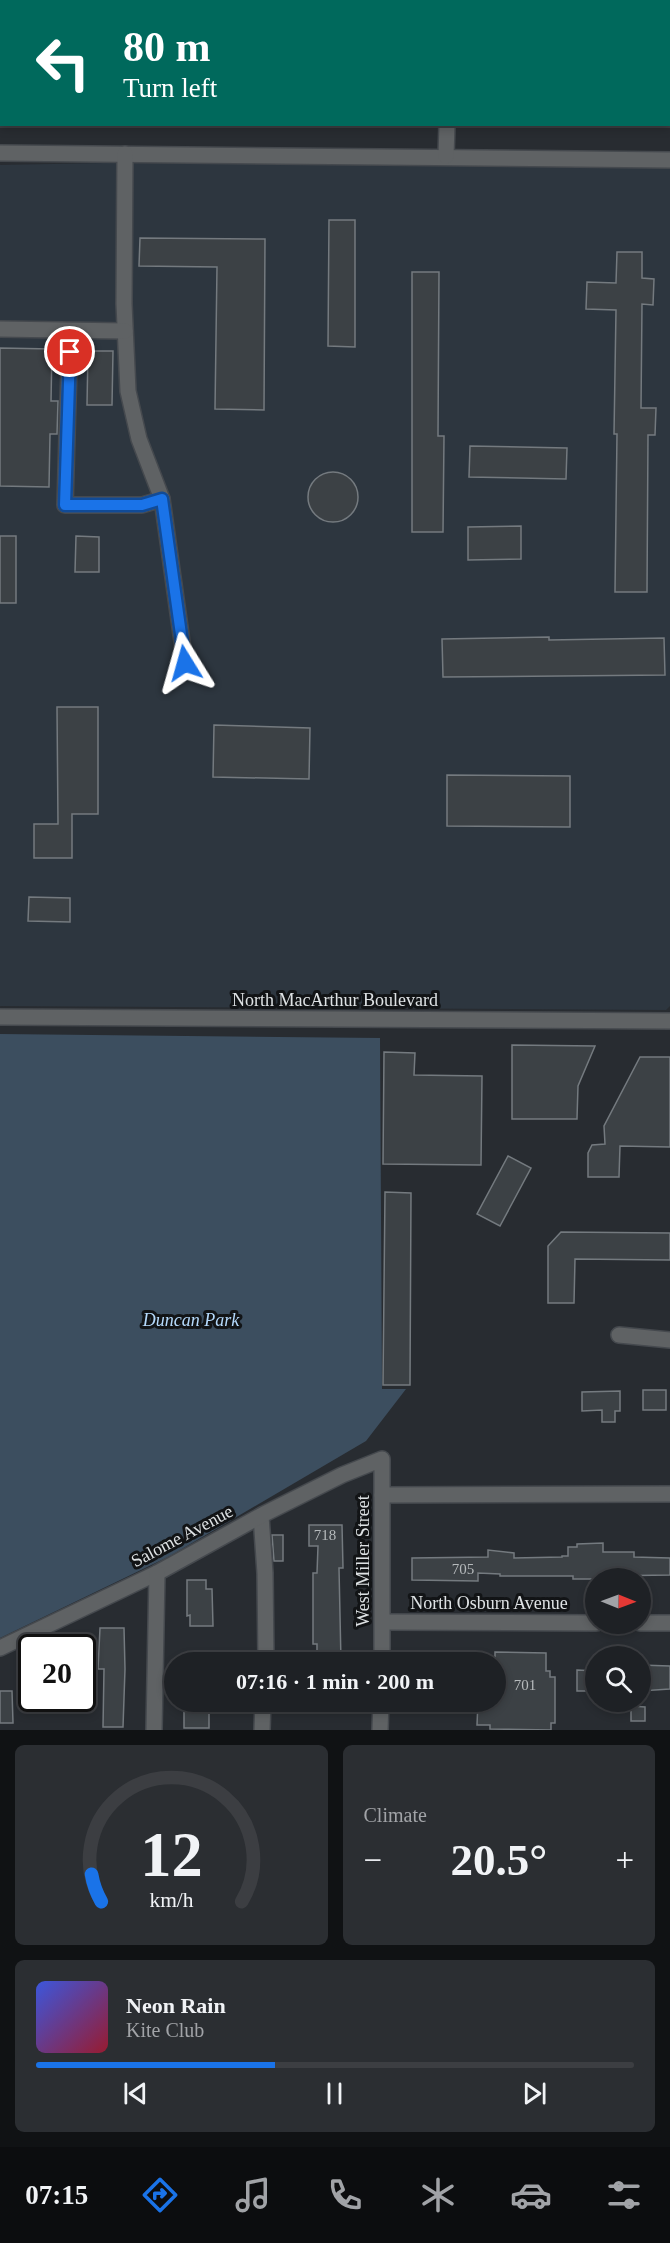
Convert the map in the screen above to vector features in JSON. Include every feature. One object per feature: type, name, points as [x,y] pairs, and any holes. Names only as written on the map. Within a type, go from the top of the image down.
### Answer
[{"type":"street","points":[[446,156],[447,126]]},
{"type":"street","points":[[0,153],[670,160],[670,150]]},
{"type":"street","points":[[124,154],[125,331],[128,391],[139,439],[162,499],[185,663]]},
{"type":"street","points":[[0,329],[125,331]]},
{"type":"street","points":[[70,331],[65,505],[142,505],[162,499]]},
{"type":"street","name":"North MacArthur Boulevard","points":[[0,1017],[670,1021]]},
{"type":"street","points":[[619,1335],[670,1341]]},
{"type":"street","name":"West Miller Street","points":[[382,1459],[382,1652]]},
{"type":"street","name":"Salome Avenue","points":[[0,1648],[157,1573],[342,1475],[382,1459]]},
{"type":"street","points":[[382,1495],[670,1494]]},
{"type":"street","points":[[261,1516],[265,1573],[266,1652]]},
{"type":"street","points":[[154,1730],[157,1573]]},
{"type":"street","name":"North Osburn Avenue","points":[[383,1622],[585,1623]]},
{"type":"street","points":[[651,1623],[670,1623]]},
{"type":"street","points":[[262,1730],[263,1712]]},
{"type":"street","points":[[380,1730],[381,1712]]},
{"type":"shaded area","points":[[104,163],[670,166],[670,1006],[666,1010],[0,1006],[0,165]]},
{"type":"green space","name":"Duncan Park","points":[[0,1034],[380,1038],[382,1389],[406,1389],[366,1441],[170,1556],[0,1638]]},
{"type":"building","points":[[329,220],[355,220],[355,347],[328,346]]},
{"type":"building","points":[[140,238],[265,239],[264,410],[215,409],[217,267],[139,266]]},
{"type":"building","points":[[617,252],[642,252],[642,278],[654,279],[653,305],[642,304],[641,408],[656,408],[655,435],[648,435],[647,592],[615,592],[616,310],[586,309],[587,282],[616,283]]},
{"type":"building","points":[[412,272],[439,272],[438,436],[444,436],[443,532],[412,532]]},
{"type":"building","points":[[0,348],[52,349],[51,401],[58,401],[57,434],[50,434],[49,487],[0,486]]},
{"type":"building","points":[[88,351],[113,351],[112,405],[87,405]]},
{"type":"building","points":[[470,446],[567,448],[566,479],[469,477]]},
{"type":"building","points":[[333,472],[347,476],[354,483],[358,497],[354,511],[347,518],[333,522],[319,518],[312,511],[308,497],[312,483],[319,476]]},
{"type":"building","points":[[521,526],[521,559],[468,560],[468,527]]},
{"type":"building","points":[[0,536],[16,536],[16,603],[0,603]]},
{"type":"building","points":[[76,536],[99,537],[99,572],[75,572]]},
{"type":"building","points":[[549,637],[549,640],[664,638],[665,675],[443,677],[442,639]]},
{"type":"building","points":[[57,707],[98,707],[98,814],[72,814],[72,858],[34,858],[34,824],[58,824]]},
{"type":"building","points":[[214,725],[310,728],[309,779],[213,777]]},
{"type":"building","points":[[447,775],[570,776],[570,827],[447,826]]},
{"type":"building","points":[[29,897],[70,898],[70,922],[28,921]]},
{"type":"building","points":[[512,1045],[595,1046],[578,1086],[577,1119],[512,1119]]},
{"type":"building","points":[[384,1052],[415,1053],[414,1075],[482,1076],[481,1165],[383,1164]]},
{"type":"building","points":[[640,1057],[670,1057],[670,1147],[620,1146],[619,1177],[588,1177],[588,1153],[592,1145],[605,1144],[604,1126]]},
{"type":"building","points":[[508,1156],[531,1168],[500,1226],[477,1214]]},
{"type":"building","points":[[385,1192],[411,1193],[410,1385],[383,1385]]},
{"type":"building","points":[[561,1232],[670,1233],[670,1260],[575,1259],[574,1303],[548,1303],[548,1246]]},
{"type":"building","points":[[643,1390],[666,1390],[666,1410],[643,1410]]},
{"type":"building","points":[[620,1391],[620,1411],[615,1411],[615,1422],[602,1422],[602,1410],[582,1411],[582,1392]]},
{"type":"building","points":[[309,1525],[342,1525],[343,1568],[339,1568],[341,1652],[317,1652],[317,1644],[313,1644],[313,1573],[317,1573],[318,1546],[309,1546]]},
{"type":"building","points":[[272,1535],[283,1535],[283,1561],[274,1561]]},
{"type":"building","points":[[603,1543],[603,1552],[634,1552],[634,1557],[670,1558],[670,1575],[651,1575],[651,1568],[585,1568],[585,1579],[573,1579],[573,1576],[500,1576],[500,1574],[478,1573],[478,1581],[412,1580],[412,1558],[488,1557],[488,1550],[514,1553],[514,1558],[562,1557],[568,1556],[568,1547],[577,1547],[577,1544]]},
{"type":"building","points":[[187,1580],[206,1580],[206,1589],[212,1589],[213,1626],[190,1626],[190,1615],[187,1616]]},
{"type":"building","points":[[100,1628],[124,1628],[123,1727],[103,1727],[104,1669],[98,1669]]},
{"type":"building","points":[[506,1652],[546,1653],[546,1671],[550,1671],[550,1677],[555,1677],[555,1723],[551,1723],[551,1730],[490,1729],[490,1725],[477,1725],[478,1712],[506,1712]]},
{"type":"building","points":[[651,1665],[670,1666],[670,1689],[651,1690]]},
{"type":"building","points":[[577,1670],[585,1670],[585,1691],[577,1691]]},
{"type":"building","points":[[0,1691],[12,1691],[13,1723],[0,1723]]},
{"type":"building","points":[[184,1712],[209,1712],[209,1728],[184,1728]]},
{"type":"building","points":[[631,1712],[645,1712],[645,1721],[631,1721]]},
{"type":"route","points":[[70,352],[65,505],[142,505],[162,499],[185,663]]}]
